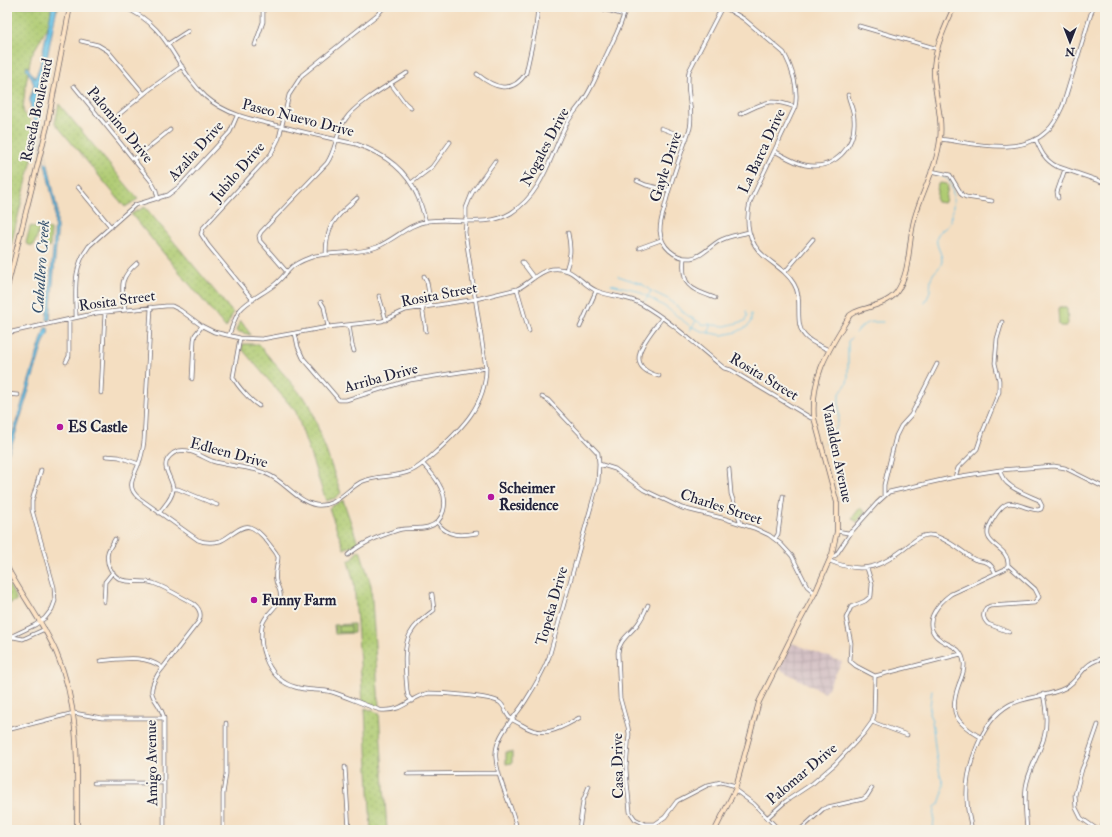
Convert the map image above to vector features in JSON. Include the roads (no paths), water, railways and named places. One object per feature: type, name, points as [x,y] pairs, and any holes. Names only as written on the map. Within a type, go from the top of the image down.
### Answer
[{"type":"main road","name":"Reseda Boulevard","points":[[7,288],[42,150],[70,7]]},
{"type":"main road","name":"Vanalden Avenue","points":[[715,830],[735,788],[759,702],[815,593],[830,560],[837,531],[838,516],[835,492],[814,418],[813,405],[815,385],[820,368],[829,350],[850,316],[855,312],[888,300],[895,294],[899,287],[907,262],[914,221],[940,139],[940,121],[934,71],[938,50],[954,7]]},
{"type":"main road","points":[[7,567],[45,629],[64,670],[74,713],[77,747],[77,830]]},
{"type":"street","name":"Paseo Nuevo Drive","points":[[123,7],[128,8],[140,16],[157,30],[197,87],[217,106],[237,116],[356,144],[371,149],[393,163],[411,183],[420,202],[426,222]]},
{"type":"street","points":[[255,45],[263,22],[264,7]]},
{"type":"street","name":"Jubilo Drive","points":[[253,300],[208,245],[201,234],[203,228],[271,154],[276,146],[282,127],[289,95],[302,75],[378,14],[384,7]]},
{"type":"street","points":[[477,74],[489,83],[501,87],[515,84],[522,79],[526,73],[536,27],[538,7]]},
{"type":"street","points":[[597,7],[624,15]]},
{"type":"street","name":"Nogales Drive","points":[[229,335],[240,311],[276,284],[294,266],[314,256],[366,251],[384,243],[410,228],[426,222],[444,220],[466,222],[503,217],[523,204],[532,195],[539,184],[567,123],[589,92],[624,15],[626,7]]},
{"type":"street","name":"La Barca Drive","points":[[723,7],[744,19],[784,53],[788,60],[797,91],[797,99],[795,107],[750,202],[747,212],[749,232],[751,240],[756,248],[785,272],[795,286],[799,298],[799,327],[805,336],[812,342],[829,350]]},
{"type":"street","name":"Gayle Drive","points":[[661,240],[660,228],[668,190],[692,120],[687,80],[689,71],[723,7]]},
{"type":"street","points":[[940,139],[1014,147],[1036,140],[1047,131],[1056,120],[1063,105],[1093,7]]},
{"type":"street","points":[[859,26],[938,50]]},
{"type":"street","points":[[168,44],[188,31]]},
{"type":"street","points":[[81,41],[98,45],[108,51],[144,94]]},
{"type":"street","points":[[106,125],[182,66]]},
{"type":"street","points":[[287,272],[261,242],[260,233],[327,163],[333,152],[341,127],[349,114],[356,107],[406,73]]},
{"type":"street","points":[[391,84],[405,104],[411,108]]},
{"type":"street","name":"Palomino Drive","points":[[74,86],[151,181],[156,190],[158,199]]},
{"type":"street","points":[[774,151],[807,166],[822,165],[833,161],[842,155],[849,146],[853,136],[854,117],[848,95]]},
{"type":"street","points":[[740,114],[771,101],[784,103],[795,107]]},
{"type":"street","name":"Azalia Drive","points":[[76,317],[76,273],[78,264],[89,246],[136,205],[168,195],[180,186],[230,132],[237,116]]},
{"type":"street","points":[[661,128],[687,138]]},
{"type":"street","points":[[134,159],[170,130]]},
{"type":"street","points":[[1036,140],[1044,156],[1049,162],[1065,169],[1105,182]]},
{"type":"street","points":[[411,183],[432,167],[450,142]]},
{"type":"street","points":[[348,555],[356,548],[397,530],[428,527],[437,522],[444,509],[442,489],[436,479],[423,464],[461,428],[470,417],[483,391],[486,380],[486,368],[465,232],[466,208],[472,192],[495,161]]},
{"type":"street","points":[[1058,198],[1057,192],[1065,169]]},
{"type":"street","points":[[931,171],[950,175],[962,194],[966,197],[992,201]]},
{"type":"street","points":[[637,181],[646,185],[668,190]]},
{"type":"street","points":[[78,187],[111,227]]},
{"type":"street","points":[[326,254],[329,228],[337,217],[357,198]]},
{"type":"street","points":[[639,248],[661,240],[671,252],[684,258],[696,257],[720,240],[749,232]]},
{"type":"street","points":[[566,270],[570,259],[571,245],[568,233]]},
{"type":"street","points":[[785,272],[813,239]]},
{"type":"street","points":[[684,258],[682,270],[688,284],[697,292],[715,298]]},
{"type":"street","points":[[522,262],[534,278]]},
{"type":"street","points":[[125,310],[124,276],[137,263]]},
{"type":"street","name":"Rosita Street","points":[[7,333],[105,312],[172,306],[202,326],[214,332],[240,338],[262,339],[328,327],[386,320],[402,311],[476,299],[517,289],[552,269],[566,270],[575,274],[596,291],[635,302],[662,318],[724,368],[731,370],[811,418],[814,418]]},
{"type":"street","points":[[424,276],[427,282],[431,306]]},
{"type":"street","points":[[517,289],[529,331]]},
{"type":"street","points":[[580,327],[596,291]]},
{"type":"street","points":[[379,296],[386,320]]},
{"type":"street","points":[[321,302],[324,307],[328,327]]},
{"type":"street","points":[[151,307],[143,453],[132,480],[132,490],[135,495],[198,540],[209,543],[220,541],[244,526],[248,526],[256,531],[276,553],[278,557],[276,581],[281,593],[280,598],[264,621],[262,632],[262,641],[267,664],[272,671],[287,684],[296,688],[333,692],[380,710],[397,709],[419,696],[429,693],[486,698],[500,702],[504,706],[510,718],[534,731],[548,732],[562,728],[579,718]]},
{"type":"street","points":[[422,307],[426,331]]},
{"type":"street","points":[[101,393],[105,312]]},
{"type":"street","points":[[659,376],[645,370],[639,357],[640,349],[662,318]]},
{"type":"street","points":[[66,362],[69,356],[68,319]]},
{"type":"street","points":[[955,477],[958,468],[977,449],[999,392],[999,380],[995,363],[998,335],[1002,322]]},
{"type":"street","points":[[349,325],[354,351]]},
{"type":"street","points":[[192,379],[194,340],[202,326]]},
{"type":"street","name":"Arriba Drive","points":[[295,333],[298,347],[303,358],[339,400],[346,400],[410,380],[486,368]]},
{"type":"street","points":[[240,338],[233,378],[254,403],[259,406]]},
{"type":"street","points":[[884,496],[884,486],[896,436],[901,426],[911,415],[937,364]]},
{"type":"street","points":[[7,394],[18,395]]},
{"type":"street","points":[[542,397],[548,400],[598,452],[600,464]]},
{"type":"street","name":"Edleen Drive","points":[[173,489],[167,473],[166,462],[169,457],[178,451],[191,452],[212,461],[247,468],[267,474],[278,480],[306,501],[319,505],[326,505],[334,502],[361,482],[405,474],[423,464]]},
{"type":"street","points":[[106,456],[119,457],[139,464]]},
{"type":"street","name":"Charles Street","points":[[600,464],[615,469],[644,490],[682,508],[742,524],[761,531],[775,539],[792,556],[807,586],[815,593]]},
{"type":"street","name":"Topeka Drive","points":[[517,830],[516,820],[499,773],[495,757],[497,744],[537,682],[549,657],[598,482],[600,464]]},
{"type":"street","points":[[995,572],[992,565],[985,561],[973,559],[941,538],[929,534],[916,539],[884,562],[867,568],[858,569],[844,566],[830,560],[836,555],[852,531],[889,492],[955,477],[1000,470],[1024,467],[1059,466],[1105,488]]},
{"type":"street","points":[[729,469],[731,494],[742,524]]},
{"type":"street","points":[[13,637],[14,634],[40,622],[46,617],[52,609],[55,595],[32,510],[32,501],[41,470]]},
{"type":"street","points":[[982,738],[966,728],[959,720],[954,710],[954,698],[964,668],[961,654],[956,647],[936,636],[931,625],[932,615],[945,598],[995,572],[1004,569],[1008,565],[1008,557],[994,545],[990,540],[987,531],[988,525],[1000,508],[1006,504],[1013,503],[1038,510],[1041,509],[1042,506],[1040,500],[1009,485],[1002,478],[1000,470]]},
{"type":"street","points":[[159,513],[170,497],[173,489],[178,489],[217,505]]},
{"type":"street","points":[[775,539],[778,534],[783,496]]},
{"type":"street","points":[[437,522],[444,530],[456,535],[477,533]]},
{"type":"street","points":[[837,531],[848,533],[852,531]]},
{"type":"street","points":[[104,602],[104,582],[113,572],[109,567],[107,555],[115,539]]},
{"type":"street","points":[[1008,565],[1035,588],[1039,597],[1034,603],[990,606],[986,608],[983,616],[986,622],[1009,632]]},
{"type":"street","points":[[867,568],[872,584],[871,596],[865,601],[851,607],[846,618],[851,643],[850,661],[856,666],[875,676],[961,654]]},
{"type":"street","name":"Amigo Avenue","points":[[113,572],[123,580],[146,581],[154,583],[194,604],[200,611],[201,615],[199,622],[163,668],[153,683],[151,689],[152,695],[162,711],[164,718],[164,830]]},
{"type":"street","points":[[412,701],[408,696],[407,691],[407,643],[414,627],[434,610],[432,594]]},
{"type":"street","name":"Casa Drive","points":[[648,605],[639,623],[622,641],[618,653],[620,698],[629,734],[626,768],[630,812],[639,822],[649,825],[656,824],[665,817],[677,801],[708,785],[721,782],[735,788],[768,817],[779,830]]},
{"type":"street","points":[[7,638],[13,637],[23,639],[45,629]]},
{"type":"street","points":[[100,661],[141,658],[155,662],[163,668]]},
{"type":"street","points":[[972,830],[967,806],[969,772],[973,757],[982,738],[998,713],[1009,705],[1026,698],[1066,688],[1090,663],[1105,658]]},
{"type":"street","name":"Palomar Drive","points":[[768,817],[786,801],[827,772],[864,733],[872,722],[875,710],[875,676]]},
{"type":"street","points":[[1027,830],[1025,803],[1026,787],[1029,774],[1045,733],[1046,723],[1043,694]]},
{"type":"street","points":[[7,730],[74,713],[102,718],[164,718]]},
{"type":"street","points":[[872,722],[907,735]]},
{"type":"street","points":[[223,830],[223,794],[226,774],[226,723]]},
{"type":"street","points":[[1098,725],[1082,769],[1075,795],[1076,808],[1081,818],[1099,830],[1105,822]]},
{"type":"street","points":[[345,767],[349,830]]},
{"type":"street","points":[[407,774],[499,773]]},
{"type":"street","points":[[94,783],[164,783]]},
{"type":"street","points":[[579,830],[583,801],[589,786]]},
{"type":"street","points":[[800,830],[823,809],[863,799],[872,788]]},
{"type":"water","points":[[52,7],[57,7],[45,68],[39,83],[36,100],[40,127],[57,208],[57,234],[50,320],[47,320],[55,209],[37,128],[31,111],[30,99],[34,85],[26,69],[27,66],[35,79],[40,65]]},
{"type":"water","points":[[45,328],[48,328],[49,331],[43,344],[7,457],[7,452]]},
{"type":"waterway","points":[[925,303],[930,293],[932,276],[942,261],[937,243],[937,237],[939,233],[949,224],[953,209],[952,185],[947,179],[937,174]]},
{"type":"waterway","points":[[618,276],[642,284],[651,291]]},
{"type":"waterway","points":[[611,284],[636,290],[667,308],[690,326],[704,332],[722,335],[737,332],[748,326],[751,321],[751,314]]},
{"type":"waterway","points":[[645,301],[651,291],[668,299],[687,315],[702,324],[725,326],[745,321],[747,316],[746,311]]},
{"type":"waterway","points":[[689,332],[696,321]]},
{"type":"waterway","points":[[856,333],[865,324],[883,322]]},
{"type":"waterway","points":[[709,333],[710,323]]},
{"type":"waterway","points":[[824,444],[837,426],[839,417],[839,395],[847,383],[848,377],[848,341],[851,338]]},
{"type":"waterway","points":[[932,690],[929,714],[932,720],[936,755],[943,783],[943,792],[939,804],[935,807],[933,830]]},
{"type":"place","name":"ES Castle","points":[[60,427]]},
{"type":"place","name":"Scheimer Residence","points":[[491,497]]},
{"type":"place","name":"Funny Farm","points":[[254,600]]},
{"type":"water label","name":"Caballero Creek","points":[[41,267]]}]
